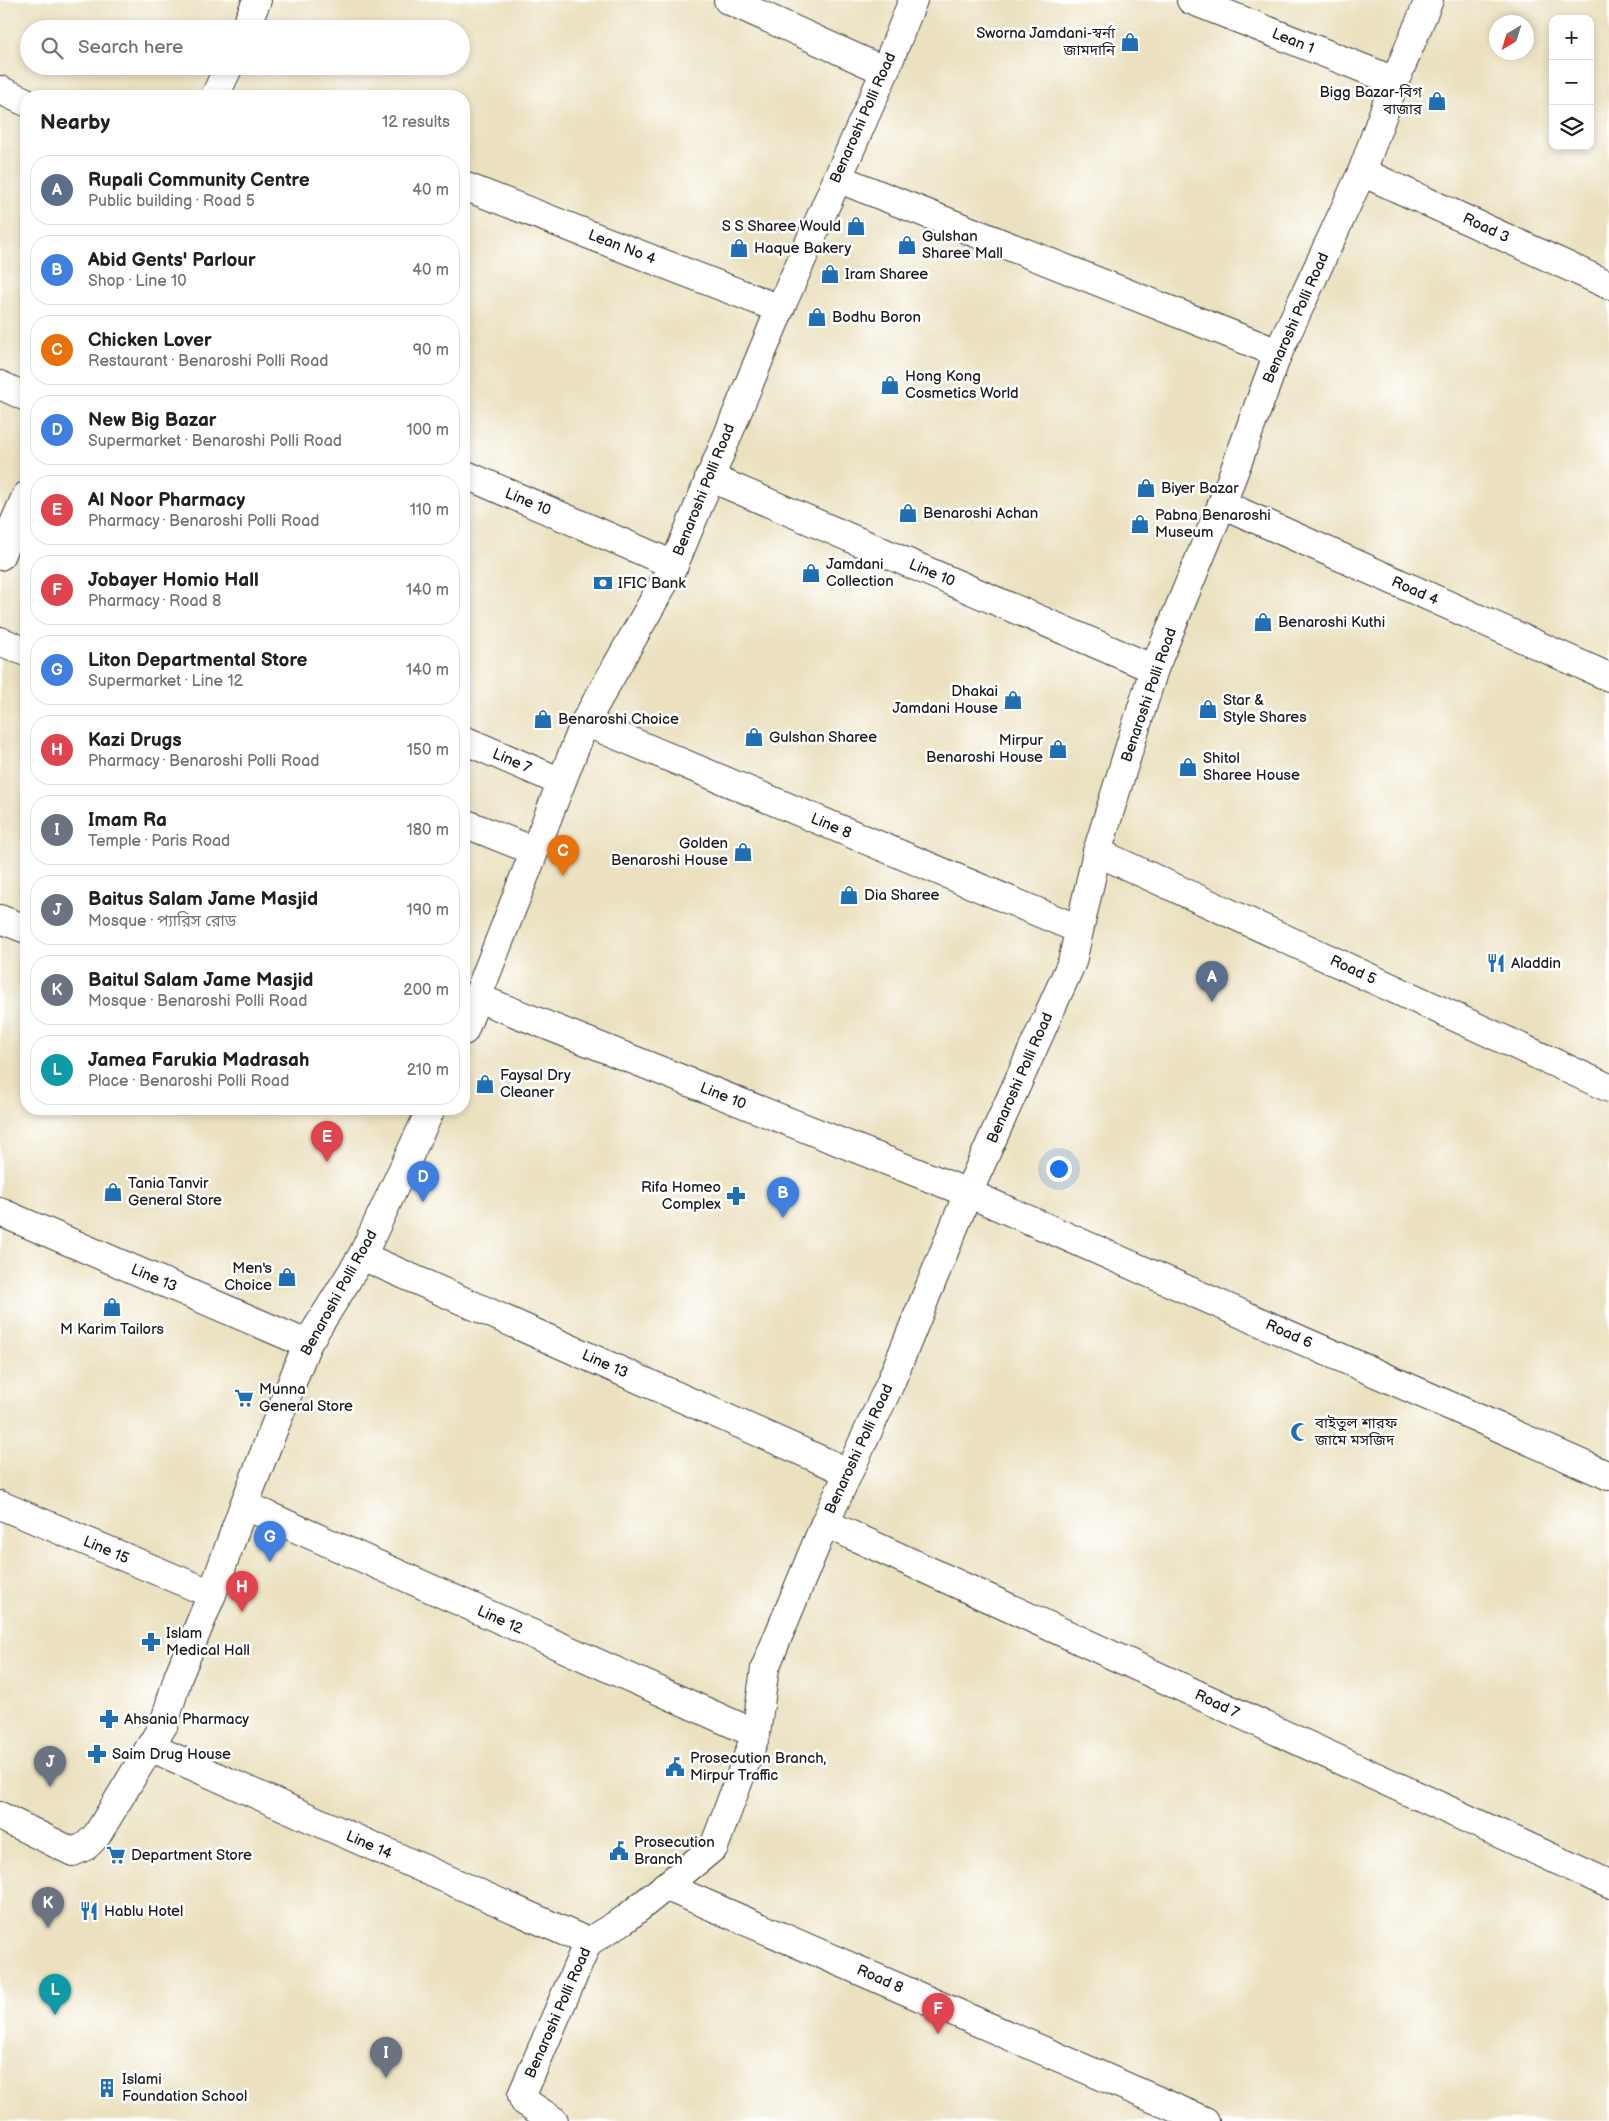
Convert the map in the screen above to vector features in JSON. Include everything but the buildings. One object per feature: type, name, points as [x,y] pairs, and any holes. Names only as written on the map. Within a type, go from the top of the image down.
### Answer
[{"type":"street","points":[[249,20],[257,0]]},
{"type":"street","points":[[728,0],[885,71]]},
{"type":"street","name":"Benaroshi Polli Road","points":[[470,1017],[585,722],[674,565],[780,309],[885,71],[913,0]]},
{"type":"street","name":"Lean 1","points":[[1191,0],[1395,81]]},
{"type":"street","name":"Benaroshi Polli Road","points":[[554,2121],[524,2101],[522,2095],[588,1942],[624,1920],[714,1847],[756,1734],[764,1668],[825,1523],[890,1384],[968,1193],[1072,962],[1097,852],[1154,669],[1222,504],[1278,353],[1362,172],[1395,81],[1429,0]]},
{"type":"street","points":[[222,90],[227,75]]},
{"type":"street","points":[[0,90],[20,99]]},
{"type":"street","name":"Road 3","points":[[1362,172],[1609,285]]},
{"type":"street","points":[[837,178],[1278,353]]},
{"type":"street","name":"Lean No 4","points":[[470,188],[780,309]]},
{"type":"street","points":[[0,385],[20,394]]},
{"type":"street","name":"Line 10","points":[[470,477],[674,565]]},
{"type":"street","name":"Line 10","points":[[709,477],[1154,669]]},
{"type":"street","name":"Road 4","points":[[1222,504],[1609,677]]},
{"type":"street","points":[[11,550],[20,518]]},
{"type":"street","points":[[0,641],[20,649]]},
{"type":"street","name":"Line 8","points":[[585,722],[1078,929]]},
{"type":"street","name":"Line 7","points":[[470,743],[561,782]]},
{"type":"street","points":[[470,825],[534,851]]},
{"type":"street","name":"Road 5","points":[[1097,852],[1609,1088]]},
{"type":"street","points":[[0,919],[20,927]]},
{"type":"street","name":"Line 10","points":[[478,998],[968,1193]]},
{"type":"street","name":"Benaroshi Polli Road","points":[[0,1816],[73,1852],[86,1846],[97,1835],[164,1724],[178,1677],[212,1594],[244,1505],[307,1344],[362,1256],[428,1115]]},
{"type":"street","name":"Road 6","points":[[968,1193],[1609,1476]]},
{"type":"street","name":"Line 13","points":[[0,1212],[307,1344]]},
{"type":"street","name":"Line 13","points":[[362,1256],[848,1472]]},
{"type":"street","name":"Line 15","points":[[0,1505],[212,1594]]},
{"type":"street","name":"Line 12","points":[[244,1505],[756,1734]]},
{"type":"street","name":"Road 7","points":[[825,1523],[1609,1884]]},
{"type":"street","name":"Line 14","points":[[150,1747],[588,1942]]},
{"type":"street","name":"Road 8","points":[[665,1886],[1205,2121]]},
{"type":"place","name":"Sworna Jamdani-স্বর্না জামদানি","points":[[1130,42]]},
{"type":"place","name":"Bigg Bazar-বিগ বাজার","points":[[1437,101]]},
{"type":"place","name":"S S Sharee Would","points":[[856,226]]},
{"type":"place","name":"Gulshan Sharee Mall","points":[[907,245]]},
{"type":"place","name":"Haque Bakery","points":[[739,248]]},
{"type":"place","name":"Iram Sharee","points":[[830,274]]},
{"type":"place","name":"Bodhu Boron","points":[[817,317]]},
{"type":"place","name":"Hong Kong Cosmetics World","points":[[890,385]]},
{"type":"place","name":"Biyer Bazar","points":[[1146,488]]},
{"type":"place","name":"Benaroshi Achan","points":[[908,513]]},
{"type":"place","name":"Pabna Benaroshi Museum","points":[[1140,524]]},
{"type":"place","name":"Jamdani Collection","points":[[811,573]]},
{"type":"place","name":"IFIC Bank","points":[[603,583]]},
{"type":"place","name":"Benaroshi Kuthi","points":[[1263,622]]},
{"type":"place","name":"Dhakai Jamdani House","points":[[1013,700]]},
{"type":"place","name":"Star & Style Shares","points":[[1208,709]]},
{"type":"place","name":"Benaroshi Choice","points":[[543,719]]},
{"type":"place","name":"Gulshan Sharee","points":[[754,737]]},
{"type":"place","name":"Mirpur Benaroshi House","points":[[1058,749]]},
{"type":"place","name":"Shitol Sharee House","points":[[1188,767]]},
{"type":"place","name":"Golden Benaroshi House","points":[[743,852]]},
{"type":"place","name":"Chicken Lover","points":[[563,876]]},
{"type":"place","name":"Dia Sharee","points":[[849,895]]},
{"type":"place","name":"Aladdin","points":[[1496,963]]},
{"type":"place","name":"Rupali Community Centre","points":[[1212,1002]]},
{"type":"place","name":"Faysal Dry Cleaner","points":[[485,1084]]},
{"type":"place","name":"Al Noor Pharmacy","points":[[327,1162]]},
{"type":"place","name":"Tania Tanvir General Store","points":[[113,1192]]},
{"type":"place","name":"Rifa Homeo Complex","points":[[736,1196]]},
{"type":"place","name":"New Big Bazar","points":[[423,1202]]},
{"type":"place","name":"Abid Gents' Parlour","points":[[783,1218]]},
{"type":"place","name":"Men's Choice","points":[[287,1277]]},
{"type":"place","name":"M Karim Tailors","points":[[112,1307]]},
{"type":"place","name":"Munna General Store","points":[[244,1398]]},
{"type":"place","name":"বাইতুল শারফ জামে মসজিদ","points":[[1300,1432]]},
{"type":"place","name":"Liton Departmental Store","points":[[270,1562]]},
{"type":"place","name":"Kazi Drugs","points":[[242,1612]]},
{"type":"place","name":"Islam Medical Hall","points":[[151,1642]]},
{"type":"place","name":"Ahsania Pharmacy","points":[[109,1719]]},
{"type":"place","name":"Saim Drug House","points":[[97,1754]]},
{"type":"place","name":"Prosecution Branch, Mirpur Traffic","points":[[675,1767]]},
{"type":"place","name":"Baitus Salam Jame Masjid","points":[[50,1787]]},
{"type":"place","name":"Prosecution Branch","points":[[619,1851]]},
{"type":"place","name":"Department Store","points":[[116,1855]]},
{"type":"place","name":"Hablu Hotel","points":[[89,1911]]},
{"type":"place","name":"Baitul Salam Jame Masjid","points":[[48,1928]]},
{"type":"place","name":"Jamea Farukia Madrasah","points":[[55,2015]]},
{"type":"place","name":"Jobayer Homio Hall","points":[[938,2034]]},
{"type":"place","name":"Imam Ra","points":[[386,2078]]},
{"type":"place","name":"Islami Foundation School","points":[[107,2088]]}]
